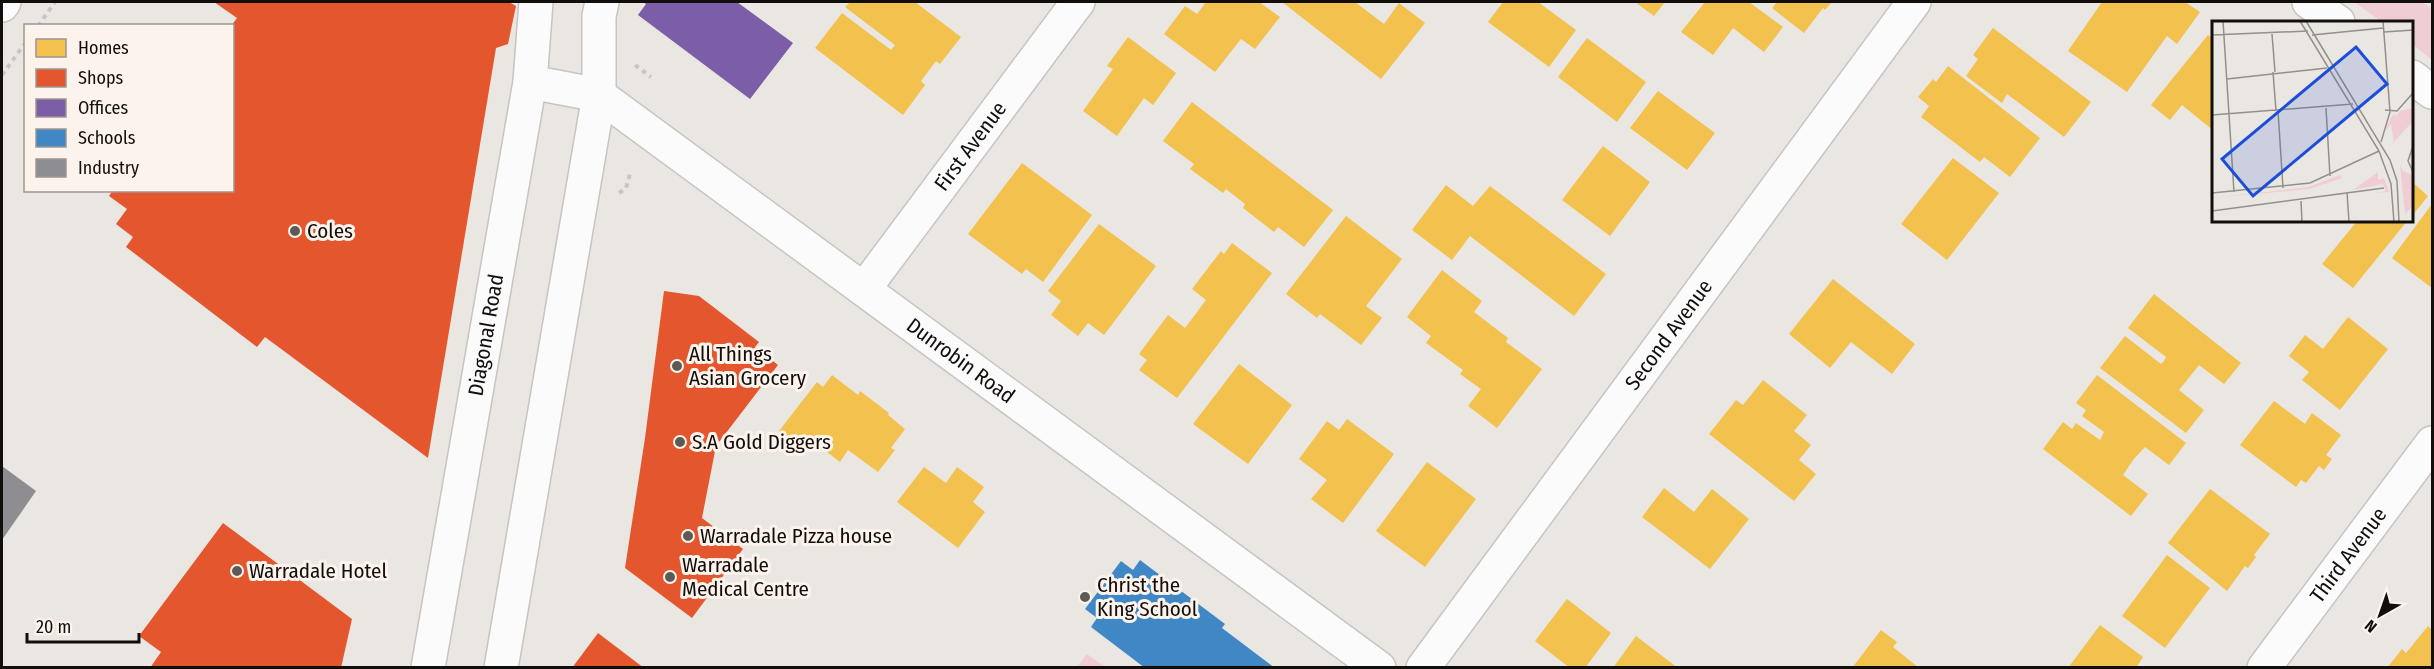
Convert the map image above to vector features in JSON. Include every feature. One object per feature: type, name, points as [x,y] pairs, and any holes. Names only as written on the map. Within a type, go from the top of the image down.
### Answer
[{"type":"street","name":"Diagonal Road","points":[[428,668],[530,82],[536,2]]},
{"type":"street","points":[[501,668],[599,95],[599,16],[602,2]]},
{"type":"street","name":"First Avenue","points":[[864,290],[1078,2]]},
{"type":"street","name":"Second Avenue","points":[[1423,668],[1914,2]]},
{"type":"street","points":[[2309,2],[2337,21]]},
{"type":"street","points":[[2413,77],[2433,92]]},
{"type":"street","name":"Dunrobin Road","points":[[530,82],[599,95],[1379,668]]},
{"type":"street","name":"Third Avenue","points":[[2264,668],[2433,442]]},
{"type":"path","points":[[39,24],[55,2]]},
{"type":"path","points":[[2,75],[24,45]]},
{"type":"shaded area","points":[[2354,2],[2422,2],[2432,9],[2432,60],[2413,45],[2413,21],[2381,21]]},
{"type":"shaded area","points":[[1087,654],[1105,667],[1077,667]]},
{"type":"building: Homes","points":[[850,2],[915,2],[961,37],[940,64],[936,61],[921,81],[925,85],[903,115],[815,48],[842,13],[891,50],[895,45],[845,7]]},
{"type":"building: Homes","points":[[1206,2],[1259,2],[1280,17],[1255,49],[1241,39],[1215,72],[1164,34],[1185,6],[1197,14]]},
{"type":"building: Homes","points":[[1282,2],[1355,2],[1384,24],[1399,3],[1425,23],[1381,79]]},
{"type":"building: Homes","points":[[1503,2],[1538,2],[1576,30],[1549,67],[1488,22]]},
{"type":"building: Homes","points":[[1635,2],[1665,2],[1654,16]]},
{"type":"building: Homes","points":[[1705,2],[1749,2],[1783,27],[1764,52],[1733,28],[1713,55],[1681,32]]},
{"type":"building: Homes","points":[[1777,2],[1832,2],[1825,10],[1823,8],[1804,33],[1772,8]]},
{"type":"building: Homes","points":[[2102,2],[2185,2],[2200,12],[2177,44],[2167,36],[2127,92],[2068,51]]},
{"type":"building: Homes","points":[[1993,28],[2091,102],[2064,137],[2007,94],[2002,103],[1966,76],[1978,59],[1973,55]]},
{"type":"building: Homes","points":[[2208,35],[2212,38],[2212,129],[2182,105],[2170,120],[2151,105]]},
{"type":"building: Homes","points":[[1128,37],[1176,73],[1153,105],[1144,98],[1117,136],[1083,111],[1113,69],[1107,66]]},
{"type":"building: Homes","points":[[1587,38],[1646,82],[1617,122],[1558,77]]},
{"type":"building: Homes","points":[[1948,66],[2040,138],[2010,177],[1984,157],[1980,162],[1921,117],[1929,106],[1918,97],[1933,79],[1936,82]]},
{"type":"building: Homes","points":[[1658,91],[1715,133],[1687,170],[1630,128]]},
{"type":"building: Homes","points":[[1192,102],[1333,210],[1304,247],[1278,227],[1274,232],[1243,208],[1245,204],[1226,189],[1223,193],[1190,169],[1194,164],[1163,141]]},
{"type":"building: Homes","points":[[1603,146],[1650,182],[1610,236],[1562,200]]},
{"type":"building: Homes","points":[[1953,158],[1999,193],[1947,260],[1901,224]]},
{"type":"building: Homes","points":[[1022,163],[1092,215],[1043,282],[1026,269],[1022,274],[968,234]]},
{"type":"building: Homes","points":[[2413,183],[2428,196],[2413,215]]},
{"type":"building: Homes","points":[[1446,185],[1473,206],[1490,186],[1606,274],[1574,316],[1470,236],[1452,260],[1412,230]]},
{"type":"building: Homes","points":[[2432,204],[2432,288],[2392,258]]},
{"type":"building: Homes","points":[[1346,216],[1402,259],[1366,306],[1382,318],[1361,345],[1320,314],[1317,318],[1286,294]]},
{"type":"building: Homes","points":[[2356,222],[2406,222],[2353,288],[2322,264]]},
{"type":"building: Homes","points":[[1099,224],[1156,266],[1104,335],[1088,323],[1078,336],[1051,315],[1061,301],[1048,291]]},
{"type":"building: Homes","points":[[1232,243],[1272,273],[1177,398],[1139,370],[1147,360],[1139,354],[1168,315],[1185,328],[1206,300],[1192,289],[1221,251],[1224,254]]},
{"type":"building: Homes","points":[[1442,270],[1482,301],[1474,312],[1508,338],[1506,342],[1542,369],[1497,428],[1468,406],[1481,389],[1460,374],[1463,370],[1426,343],[1431,336],[1407,317]]},
{"type":"building: Homes","points":[[1833,279],[1915,344],[1892,374],[1851,342],[1830,368],[1789,334]]},
{"type":"building: Homes","points":[[2154,294],[2241,363],[2224,384],[2199,365],[2179,390],[2204,410],[2186,433],[2100,368],[2125,336],[2161,364],[2164,361],[2166,357],[2128,328]]},
{"type":"building: Homes","points":[[2348,317],[2388,349],[2340,410],[2302,380],[2309,372],[2289,356],[2305,335],[2323,349]]},
{"type":"building: Homes","points":[[1239,364],[1292,405],[1248,464],[1193,424]]},
{"type":"building: Homes","points":[[832,375],[858,395],[860,391],[889,413],[888,415],[905,429],[891,448],[895,450],[878,472],[848,450],[840,462],[814,442],[807,452],[779,431],[817,382],[823,387]]},
{"type":"building: Homes","points":[[2097,375],[2186,443],[2169,465],[2145,447],[2133,460],[2123,475],[2148,494],[2131,516],[2043,449],[2063,422],[2072,429],[2076,423],[2100,440],[2104,432],[2082,416],[2086,410],[2076,403]]},
{"type":"building: Homes","points":[[1763,380],[1807,415],[1794,431],[1811,445],[1799,460],[1816,474],[1794,501],[1709,434],[1736,400],[1743,405]]},
{"type":"building: Homes","points":[[2274,401],[2305,424],[2312,413],[2341,435],[2326,455],[2332,459],[2324,470],[2319,466],[2306,483],[2301,480],[2296,487],[2240,445]]},
{"type":"building: Homes","points":[[1347,419],[1394,454],[1343,523],[1311,499],[1327,480],[1299,459],[1327,421],[1339,430]]},
{"type":"building: Homes","points":[[1427,462],[1476,499],[1425,567],[1376,531]]},
{"type":"building: Homes","points":[[924,467],[946,483],[957,467],[984,487],[973,502],[985,512],[958,548],[897,502]]},
{"type":"building: Homes","points":[[1664,488],[1694,512],[1712,489],[1749,519],[1710,569],[1642,517]]},
{"type":"building: Homes","points":[[2210,489],[2270,534],[2254,555],[2256,557],[2248,568],[2245,566],[2227,591],[2168,543]]},
{"type":"building: Homes","points":[[2167,555],[2210,588],[2165,648],[2122,616]]},
{"type":"building: Homes","points":[[1567,599],[1611,633],[1585,668],[1570,668],[1535,641]]},
{"type":"building: Homes","points":[[2100,625],[2143,657],[2136,668],[2068,668]]},
{"type":"building: Homes","points":[[2428,626],[2432,630],[2432,668],[2387,668],[2402,649],[2406,653]]},
{"type":"building: Homes","points":[[1881,630],[1897,642],[1893,647],[1919,668],[1852,668]]},
{"type":"building: Homes","points":[[1636,636],[1678,668],[1613,668]]},
{"type":"building: Shops","name":"Coles","points":[[214,2],[509,2],[516,6],[508,44],[496,48],[428,458],[265,337],[257,347],[126,247],[133,237],[116,224],[127,209],[109,196],[112,192],[234,192],[232,24],[237,18]]},
{"type":"building: Shops","points":[[664,291],[699,296],[759,342],[755,347],[778,365],[716,446],[702,518],[743,549],[692,618],[625,568]]},
{"type":"building: Shops","name":"Warradale Hotel","points":[[223,523],[352,619],[341,668],[150,668],[161,652],[139,636]]},
{"type":"building: Shops","points":[[598,633],[644,668],[572,668]]},
{"type":"building: Offices","points":[[643,2],[737,2],[793,43],[750,99],[638,15],[646,4]]},
{"type":"building: Schools","points":[[1140,560],[1225,624],[1222,628],[1275,668],[1145,668],[1091,627],[1097,618],[1085,609],[1121,561],[1133,570]]},
{"type":"building: Industry","points":[[2,466],[36,491],[2,540]]},
{"type":"place","name":"Coles","points":[[295,231]]},
{"type":"place","name":"All Things Asian Grocery","points":[[677,366]]},
{"type":"place","name":"S.A Gold Diggers","points":[[680,442]]},
{"type":"place","name":"Warradale Pizza house","points":[[688,536]]},
{"type":"place","name":"Warradale Hotel","points":[[237,571]]},
{"type":"place","name":"Warradale Medical Centre","points":[[670,577]]},
{"type":"place","name":"Christ the King School","points":[[1085,597]]}]
